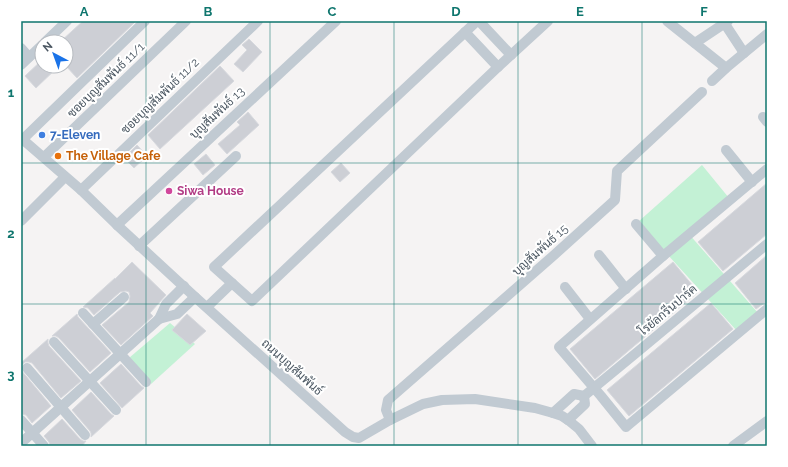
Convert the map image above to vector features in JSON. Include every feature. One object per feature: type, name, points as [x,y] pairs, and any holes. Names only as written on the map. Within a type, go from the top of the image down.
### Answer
[{"type":"street","points":[[22,139],[145,21]]},
{"type":"street","name":"ซอยบุญสัมพันธ์ 11/1","points":[[44,158],[186,21]]},
{"type":"street","name":"ซอยบุญสัมพันธ์ 11/2","points":[[81,190],[258,21]]},
{"type":"street","name":"บุญสัมพันธ์ 13","points":[[117,225],[336,21]]},
{"type":"street","points":[[511,55],[478,21],[214,267],[252,301],[548,21]]},
{"type":"street","points":[[667,21],[726,68]]},
{"type":"street","points":[[53,34],[65,22]]},
{"type":"street","points":[[695,43],[725,22],[744,52]]},
{"type":"street","points":[[465,32],[498,67]]},
{"type":"street","points":[[712,81],[744,52],[767,34]]},
{"type":"street","points":[[21,48],[29,57]]},
{"type":"street","points":[[21,65],[34,52]]},
{"type":"street","name":"บุญสัมพันธ์ 15","points":[[390,420],[386,410],[388,400],[615,200],[617,171],[702,92]]},
{"type":"street","name":"ถนนบุญสัมพันธ์","points":[[22,139],[81,190],[139,246],[345,432],[360,442],[390,420],[423,404],[442,400],[475,399],[535,408],[553,413],[568,420],[579,429],[592,446]]},
{"type":"street","points":[[726,150],[752,182]]},
{"type":"street","points":[[139,246],[236,156]]},
{"type":"street","points":[[767,169],[663,256],[559,347],[626,427],[767,309]]},
{"type":"street","points":[[21,221],[65,177]]},
{"type":"street","points":[[636,224],[663,256]]},
{"type":"street","name":"โรยัลกรีนปาร์ค","points":[[553,413],[574,394],[584,396],[767,244]]},
{"type":"street","points":[[599,255],[626,288]]},
{"type":"street","points":[[207,307],[232,283]]},
{"type":"street","points":[[159,320],[166,304],[184,286]]},
{"type":"street","points":[[565,287],[590,319]]},
{"type":"street","points":[[93,324],[124,297]]},
{"type":"street","points":[[21,443],[159,320],[177,314],[195,297]]},
{"type":"street","points":[[83,313],[146,382]]},
{"type":"street","points":[[54,342],[116,410]]},
{"type":"street","points":[[27,368],[85,435]]},
{"type":"street","name":"โรยัลกรีนปาร์ค","points":[[568,420],[585,404],[584,396]]},
{"type":"street","points":[[21,420],[44,446]]},
{"type":"street","points":[[733,446],[767,421]]},
{"type":"green space","points":[[702,165],[729,198],[688,233],[758,313],[737,331],[638,222]]},
{"type":"green space","points":[[170,323],[195,344],[151,384],[129,358]]},
{"type":"building","points":[[83,21],[136,21],[77,78],[73,74],[74,34],[69,34]]},
{"type":"building","points":[[249,39],[262,52],[243,72],[234,64],[247,50],[242,45]]},
{"type":"building","points":[[220,66],[234,81],[160,149],[148,135]]},
{"type":"building","points":[[34,68],[34,74],[51,74],[36,88],[25,76]]},
{"type":"building","points":[[248,112],[259,125],[227,154],[218,144],[240,125],[237,122]]},
{"type":"building","points":[[137,145],[147,156],[134,168],[124,158]]},
{"type":"building","points":[[206,154],[215,165],[203,175],[194,164]]},
{"type":"building","points":[[341,163],[350,173],[340,182],[331,172]]},
{"type":"building","points":[[767,183],[767,234],[723,271],[698,242]]},
{"type":"building","points":[[767,255],[767,303],[756,309],[735,283]]},
{"type":"building","points":[[132,262],[166,295],[150,313],[153,316],[121,345],[102,325],[129,302],[129,292],[120,292],[94,315],[88,308],[83,307]]},
{"type":"building","points":[[673,262],[698,292],[595,379],[570,349]]},
{"type":"building","points":[[711,303],[733,329],[629,416],[607,390]]},
{"type":"building","points":[[77,314],[78,317],[111,353],[90,372],[59,338],[52,336]]},
{"type":"building","points":[[187,314],[206,331],[190,345],[172,330]]},
{"type":"building","points":[[48,339],[49,346],[81,381],[61,398],[32,363],[25,362],[21,366],[21,363]]},
{"type":"building","points":[[121,364],[144,388],[122,408],[100,383]]},
{"type":"building","points":[[21,370],[51,406],[32,423],[26,415],[21,414]]},
{"type":"building","points":[[91,392],[114,416],[91,437],[90,431],[72,410]]},
{"type":"building","points":[[62,419],[80,439],[86,441],[82,446],[50,446],[49,442],[44,436]]},
{"type":"place","name":"7-Eleven","points":[[42,135]]},
{"type":"place","name":"The Village Cafe","points":[[58,156]]},
{"type":"place","name":"Siwa House","points":[[169,191]]}]
